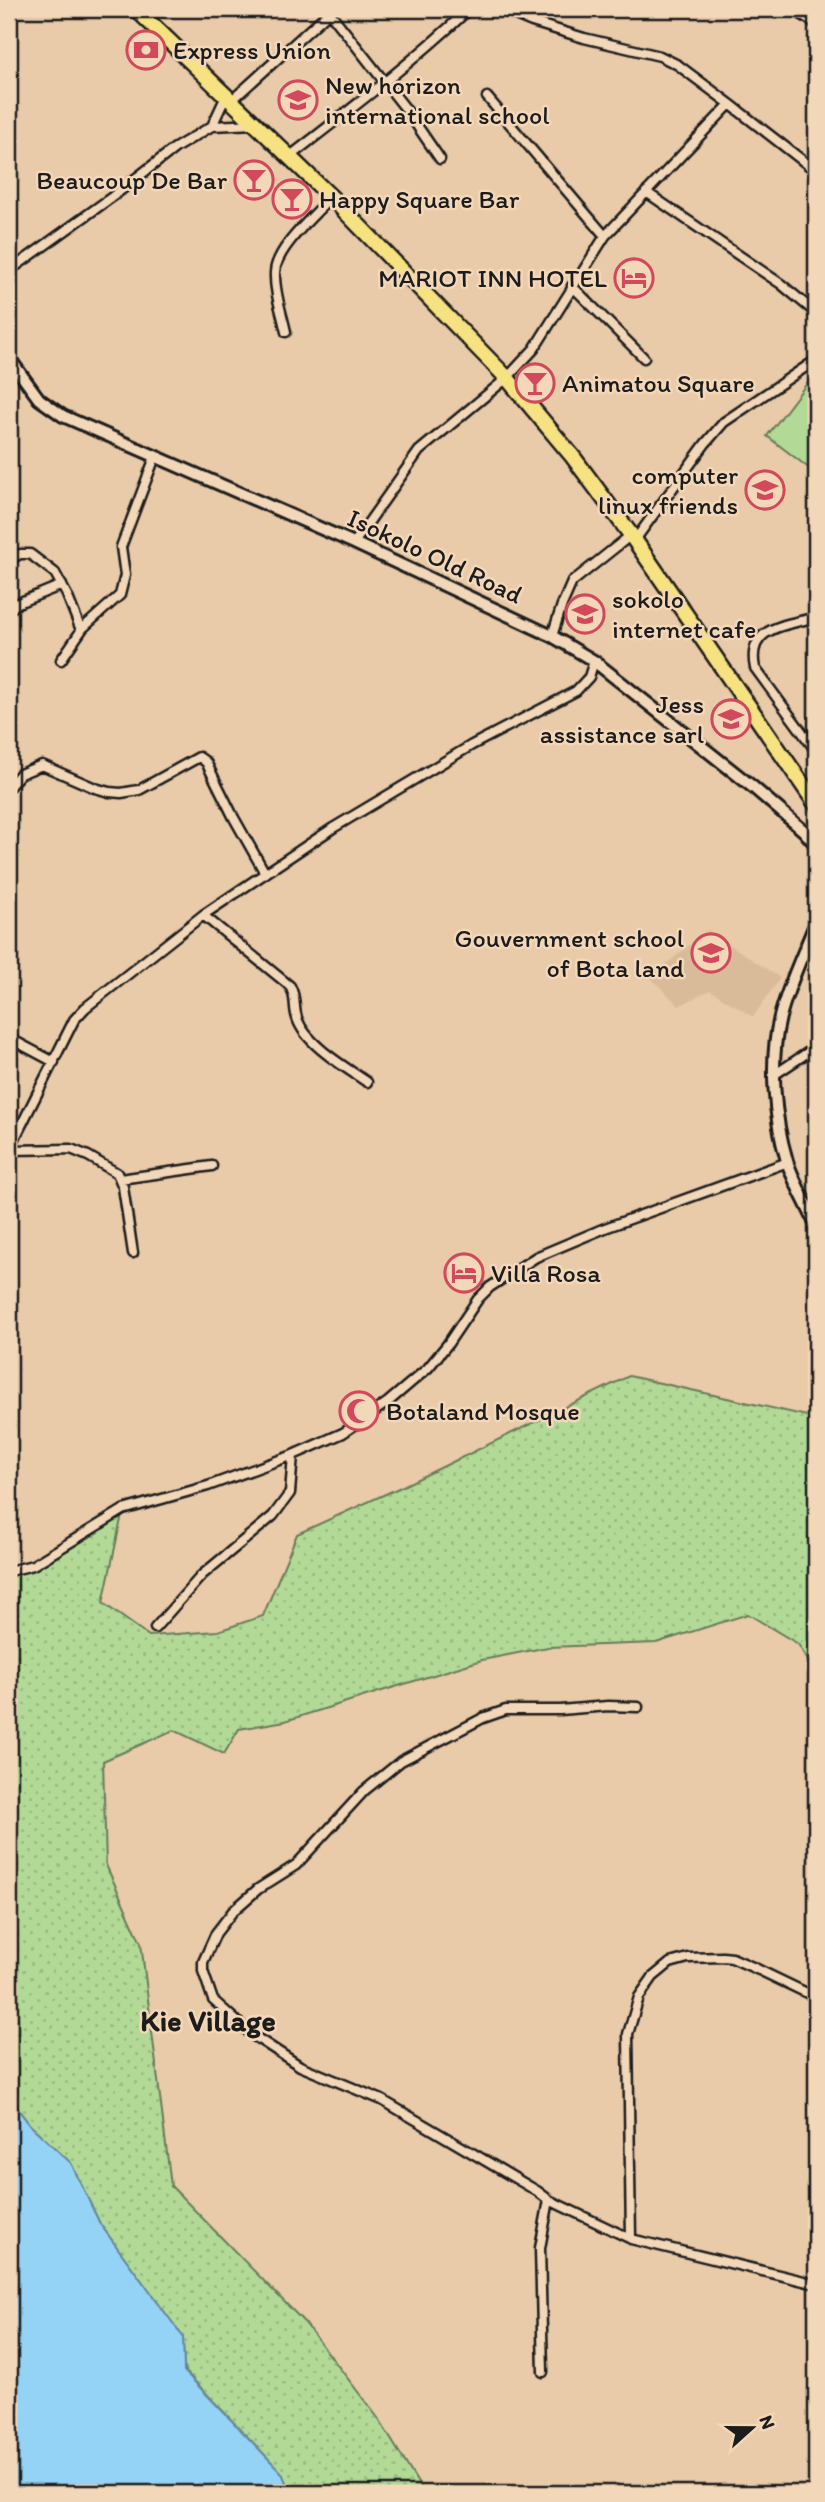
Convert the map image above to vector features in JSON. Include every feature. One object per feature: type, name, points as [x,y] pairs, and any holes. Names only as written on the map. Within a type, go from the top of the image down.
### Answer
[{"type":"highway","points":[[136,9],[331,197],[507,378],[573,457],[633,538],[816,804]]},
{"type":"street","points":[[289,157],[384,80],[425,51],[470,9]]},
{"type":"street","points":[[501,9],[584,38],[660,56],[678,65],[816,171]]},
{"type":"street","points":[[793,9],[816,24]]},
{"type":"street","points":[[9,271],[175,148],[212,126],[229,98],[328,10],[384,80],[440,159]]},
{"type":"street","points":[[487,97],[605,236]]},
{"type":"street","points":[[354,543],[419,451],[507,378],[534,349],[605,236],[730,104]]},
{"type":"street","points":[[212,126],[256,124]]},
{"type":"street","points":[[646,192],[781,284],[816,313]]},
{"type":"street","points":[[286,332],[275,270],[282,251],[331,197]]},
{"type":"street","points":[[572,286],[644,358]]},
{"type":"street","name":"Isokolo Old Road","points":[[9,358],[28,386],[48,407],[63,416],[354,543],[552,636],[594,661],[754,788],[816,843]]},
{"type":"street","points":[[552,636],[572,582],[633,538],[724,422],[816,360]]},
{"type":"street","points":[[61,660],[82,630],[120,595],[125,575],[121,547],[155,457]]},
{"type":"street","points":[[9,560],[20,554],[30,554],[54,573],[62,584],[82,630]]},
{"type":"street","points":[[9,610],[18,603],[62,584]]},
{"type":"street","points":[[816,617],[764,633],[753,647],[753,656],[755,668],[816,751]]},
{"type":"street","points":[[133,1253],[117,1173],[71,1149],[9,1150],[74,1020],[85,1007],[203,915],[333,828],[440,764],[576,691],[589,677],[594,661]]},
{"type":"street","points":[[9,787],[20,774],[42,765],[109,792],[139,790],[199,757],[206,762],[265,873]]},
{"type":"street","points":[[203,915],[290,986],[296,997],[297,1020],[307,1037],[367,1082]]},
{"type":"street","points":[[816,922],[780,1015],[775,1041],[774,1075],[778,1118],[788,1162],[816,1224]]},
{"type":"street","points":[[9,1038],[54,1062]]},
{"type":"street","points":[[774,1075],[816,1047]]},
{"type":"street","points":[[9,1571],[33,1565],[123,1510],[208,1486],[293,1455],[343,1433],[407,1387],[438,1358],[478,1299],[490,1287],[536,1257],[605,1228],[788,1162]]},
{"type":"street","points":[[120,1179],[212,1166]]},
{"type":"street","points":[[155,1628],[202,1575],[272,1516],[290,1493],[293,1455]]},
{"type":"street","points":[[638,1707],[506,1710],[483,1718],[401,1761],[364,1791],[296,1865],[258,1889],[233,1911],[216,1933],[203,1962],[203,1972],[213,2000],[251,2035],[294,2063],[355,2087],[389,2104],[549,2200],[631,2239],[816,2284]]},
{"type":"street","points":[[631,2239],[628,2034],[639,1997],[653,1977],[670,1963],[688,1958],[733,1958],[811,1995],[816,2001]]},
{"type":"street","points":[[543,2372],[540,2248],[549,2200]]},
{"type":"shaded area","name":"Gouvernment school of Bota land","points":[[708,930],[780,978],[753,1017],[710,990],[679,1006],[650,977]]},
{"type":"green space","points":[[808,382],[816,388],[816,462],[810,469],[767,436]]},
{"type":"green space","points":[[629,1376],[816,1418],[816,1674],[798,1644],[748,1614],[656,1643],[548,1647],[482,1660],[285,1721],[239,1729],[224,1754],[174,1730],[103,1761],[106,1865],[141,1943],[171,2186],[305,2323],[378,2418],[424,2493],[290,2493],[282,2473],[184,2370],[183,2337],[100,2224],[71,2163],[30,2125],[9,2097],[9,1569],[23,1568],[123,1510],[103,1603],[149,1636],[218,1631],[263,1616],[297,1534],[401,1487]]},
{"type":"water","points":[[9,2097],[30,2125],[71,2163],[100,2224],[183,2337],[184,2371],[282,2473],[290,2493],[9,2493]]},
{"type":"place","name":"Express Union","points":[[146,50]]},
{"type":"place","name":"New horizon international school","points":[[298,100]]},
{"type":"place","name":"Beaucoup De Bar","points":[[254,180]]},
{"type":"place","name":"Happy Square Bar","points":[[292,199]]},
{"type":"place","name":"MARIOT INN HOTEL","points":[[634,278]]},
{"type":"place","name":"Animatou Square","points":[[535,383]]},
{"type":"place","name":"computer linux friends","points":[[765,490]]},
{"type":"place","name":"sokolo internet cafe","points":[[585,614]]},
{"type":"place","name":"Jess assistance sarl","points":[[731,719]]},
{"type":"place","name":"Gouvernment school of Bota land","points":[[711,953]]},
{"type":"place","name":"Villa Rosa","points":[[464,1273]]},
{"type":"place","name":"Botaland Mosque","points":[[359,1411]]},
{"type":"district","name":"Kie Village","points":[[208,2021]]}]
